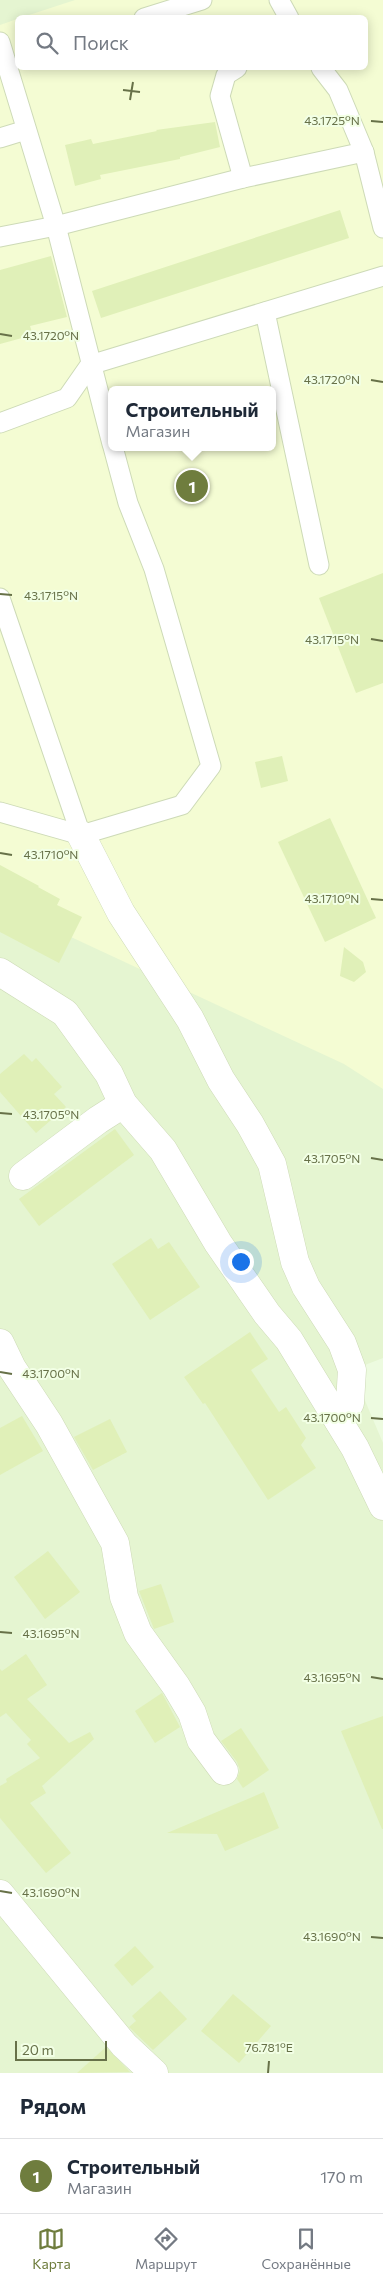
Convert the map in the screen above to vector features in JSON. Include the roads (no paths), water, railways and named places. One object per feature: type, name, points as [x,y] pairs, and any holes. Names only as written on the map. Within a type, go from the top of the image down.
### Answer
[{"type":"street","points":[[81,835],[121,913],[190,1019],[221,1080],[250,1124],[272,1164],[287,1221],[295,1262],[306,1288],[342,1343],[352,1370],[350,1403],[339,1421]]},
{"type":"street","points":[[0,972],[65,1013],[109,1074],[123,1104],[162,1150],[218,1243],[267,1314],[289,1340],[355,1448],[383,1506]]},
{"type":"street","points":[[23,1176],[123,1104]]},
{"type":"street","points":[[0,1343],[12,1368],[49,1424],[115,1543],[124,1597],[138,1633],[176,1686],[192,1714],[201,1740],[224,1772]]},
{"type":"street","points":[[0,1894],[124,2044],[154,2073]]},
{"type":"lane","points":[[154,15],[202,0]]},
{"type":"lane","points":[[278,0],[286,15]]},
{"type":"lane","points":[[8,53],[26,130],[56,226],[108,431]]},
{"type":"lane","points":[[234,70],[226,75],[220,96],[243,178]]},
{"type":"lane","points":[[323,70],[338,90],[364,152],[383,228]]},
{"type":"lane","points":[[0,138],[26,130]]},
{"type":"lane","points":[[0,237],[56,226],[243,178],[364,152]]},
{"type":"lane","points":[[0,423],[67,398],[90,365],[383,276]]},
{"type":"lane","points":[[265,312],[319,565]]},
{"type":"lane","points":[[0,812],[81,835],[182,805],[211,766],[154,569],[128,503],[113,451]]},
{"type":"lane","points":[[0,598],[81,835]]},
{"type":"place","name":"Строительный","points":[[192,486]]}]
